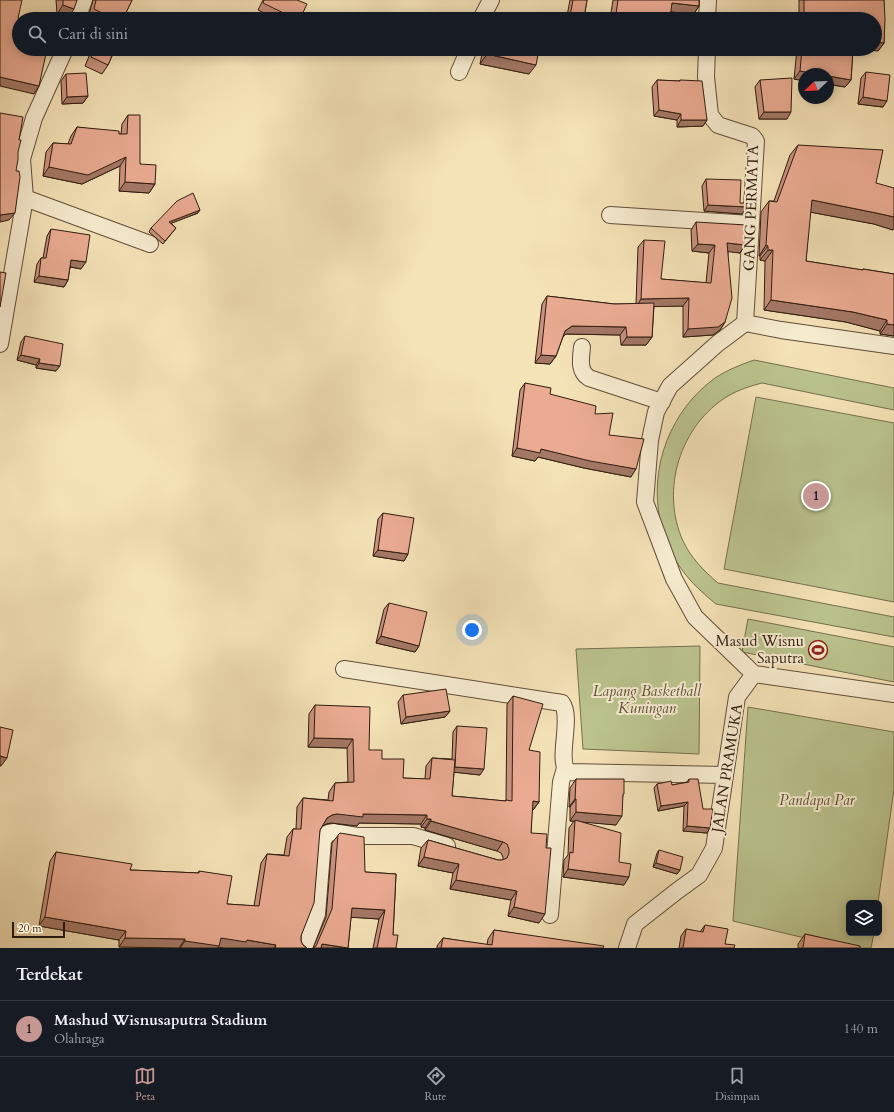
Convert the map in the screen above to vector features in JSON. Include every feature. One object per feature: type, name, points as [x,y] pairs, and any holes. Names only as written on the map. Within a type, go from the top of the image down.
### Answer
[{"type":"street","points":[[80,12],[84,0]]},
{"type":"street","points":[[485,12],[491,0]]},
{"type":"street","points":[[707,12],[708,0]]},
{"type":"street","points":[[0,344],[25,198],[22,159],[34,118],[62,56]]},
{"type":"street","points":[[459,72],[465,56]]},
{"type":"street","name":"GANG PERMATA","points":[[707,56],[706,77],[710,115],[718,125],[752,136],[756,141],[745,323]]},
{"type":"street","points":[[25,198],[150,244]]},
{"type":"street","points":[[610,215],[751,224]]},
{"type":"street","points":[[894,346],[781,330],[745,323],[717,344],[670,386],[656,412],[650,440],[645,502],[674,579],[695,617],[754,674],[894,694]]},
{"type":"street","points":[[582,347],[581,365],[585,375],[589,378],[662,402]]},
{"type":"street","points":[[344,670],[562,703],[566,712],[564,753],[565,768],[561,782],[550,916]]},
{"type":"street","name":"JALAN PRAMUKA","points":[[627,948],[635,924],[677,890],[699,875],[714,848],[737,697],[754,674]]},
{"type":"street","points":[[565,768],[568,772],[725,775]]},
{"type":"street","points":[[304,948],[317,914],[323,840],[328,833],[333,832],[357,836],[413,836],[464,851]]},
{"type":"green space","points":[[754,360],[894,388],[894,410],[762,383],[744,388],[728,396],[711,408],[697,424],[687,441],[679,460],[674,480],[674,501],[676,521],[683,541],[698,564],[718,583],[894,617],[894,637],[716,604],[688,578],[674,557],[660,520],[657,500],[661,460],[667,441],[675,423],[686,406],[700,391],[720,375]]},
{"type":"green space","points":[[756,397],[894,423],[894,602],[724,569]]},
{"type":"green space","name":"Masud Wisnu Saputra","points":[[748,619],[894,647],[894,682],[742,652]]},
{"type":"green space","name":"Lapang Basketball Kuningan","points":[[700,646],[699,754],[583,749],[576,649]]},
{"type":"green space","name":"Pandapa Par","points":[[748,707],[894,732],[894,789],[878,900],[846,900],[846,936],[873,936],[871,948],[847,948],[733,921]]},
{"type":"building","points":[[0,0],[22,0],[19,12],[12,12],[12,56],[45,56],[39,86],[0,77]]},
{"type":"building","points":[[63,0],[77,0],[74,9],[63,5]]},
{"type":"building","points":[[96,0],[132,0],[126,12],[100,12],[94,9]]},
{"type":"building","points":[[264,0],[297,0],[307,4],[303,12],[282,12],[263,3]]},
{"type":"building","points":[[573,0],[587,0],[585,12],[571,12]]},
{"type":"building","points":[[618,0],[699,0],[699,6],[672,3],[671,12],[616,12]]},
{"type":"building","points":[[804,0],[884,0],[884,43],[882,43],[882,12],[804,12]]},
{"type":"building","points":[[91,56],[112,56],[108,65]]},
{"type":"building","points":[[496,56],[538,56],[536,65]]},
{"type":"building","points":[[801,56],[853,56],[851,80],[834,77],[834,68],[800,68]]},
{"type":"building","points":[[866,72],[890,75],[887,101],[863,97]]},
{"type":"building","points":[[86,73],[88,96],[67,97],[66,74]]},
{"type":"building","points":[[792,78],[791,112],[764,112],[760,80]]},
{"type":"building","points":[[657,80],[702,81],[707,120],[681,120],[681,114],[659,110]]},
{"type":"building","points":[[0,113],[23,117],[16,171],[19,171],[20,177],[15,213],[0,215]]},
{"type":"building","points":[[128,115],[140,115],[140,164],[156,165],[155,184],[125,182],[126,157],[88,175],[49,167],[53,143],[71,144],[77,127],[119,131],[119,134],[127,134]]},
{"type":"building","points":[[798,145],[883,150],[876,183],[894,188],[894,217],[812,200],[806,261],[894,274],[894,325],[887,324],[887,320],[853,312],[771,300],[773,250],[768,250],[768,246],[766,245],[769,201],[777,202]]},
{"type":"building","points":[[706,179],[741,180],[740,203],[747,203],[747,207],[708,205]]},
{"type":"building","points":[[193,193],[200,210],[169,222],[176,228],[165,241],[151,228],[177,201]]},
{"type":"building","points":[[696,222],[746,225],[745,245],[727,243],[732,298],[725,322],[718,327],[688,329],[689,298],[641,299],[644,240],[665,241],[661,279],[711,283],[715,245],[698,244]]},
{"type":"building","points":[[51,229],[90,235],[86,262],[71,260],[68,280],[39,276],[41,258],[46,258]]},
{"type":"building","points":[[0,272],[6,273],[0,307]]},
{"type":"building","points":[[547,296],[614,304],[654,303],[652,337],[627,337],[626,327],[572,326],[565,331],[556,356],[541,355]]},
{"type":"building","points":[[25,336],[63,344],[60,366],[39,363],[40,359],[21,355]]},
{"type":"building","points":[[525,383],[551,388],[550,394],[596,406],[595,414],[613,413],[609,435],[644,439],[636,469],[590,461],[541,449],[540,453],[517,448]]},
{"type":"building","points":[[383,513],[414,518],[408,554],[378,550]]},
{"type":"building","points":[[389,603],[427,612],[419,646],[381,636]]},
{"type":"building","points":[[446,689],[450,711],[406,717],[403,695]]},
{"type":"building","points":[[513,696],[543,704],[529,750],[540,752],[539,802],[533,801],[531,833],[547,834],[546,848],[551,848],[545,914],[514,907],[517,891],[456,880],[459,864],[424,857],[428,840],[502,860],[507,858],[509,853],[507,844],[503,842],[431,821],[431,819],[427,819],[427,815],[363,814],[363,817],[337,814],[327,818],[320,830],[314,903],[301,936],[303,945],[307,948],[275,948],[276,945],[247,940],[246,942],[221,938],[219,946],[185,941],[185,939],[125,938],[126,931],[45,917],[56,852],[132,864],[130,870],[199,873],[199,871],[232,876],[227,904],[259,906],[267,854],[289,856],[293,829],[301,829],[303,798],[333,801],[335,783],[354,782],[353,739],[314,738],[315,705],[370,707],[369,750],[382,750],[382,759],[404,759],[403,778],[430,779],[432,758],[455,760],[452,796],[512,801]]},
{"type":"building","points":[[457,726],[487,728],[484,769],[455,767]]},
{"type":"building","points":[[0,727],[13,730],[7,758],[0,756]]},
{"type":"building","points":[[576,779],[624,779],[622,816],[576,812]]},
{"type":"building","points":[[689,779],[698,779],[703,809],[713,809],[710,828],[687,826],[688,802],[661,806],[657,784],[671,781],[672,785],[689,782]]},
{"type":"building","points":[[575,820],[621,833],[619,862],[631,864],[629,877],[568,869],[570,852],[573,853]]},
{"type":"building","points":[[340,833],[364,837],[365,872],[396,874],[393,935],[398,935],[396,948],[377,948],[385,910],[352,908],[348,948],[322,944],[321,948],[313,948],[316,946],[332,909],[338,835]]},
{"type":"building","points":[[659,850],[683,857],[680,870],[656,863]]},
{"type":"building","points":[[705,925],[728,929],[725,944],[735,945],[734,948],[683,948],[686,929],[703,932]]},
{"type":"building","points":[[494,930],[604,946],[603,948],[441,948],[443,938],[492,945]]},
{"type":"building","points":[[805,934],[860,946],[860,948],[803,948]]},
{"type":"place","name":"Mashud Wisnusaputra Stadium","points":[[816,496]]},
{"type":"place","name":"Masud Wisnu Saputra","points":[[818,650]]}]
